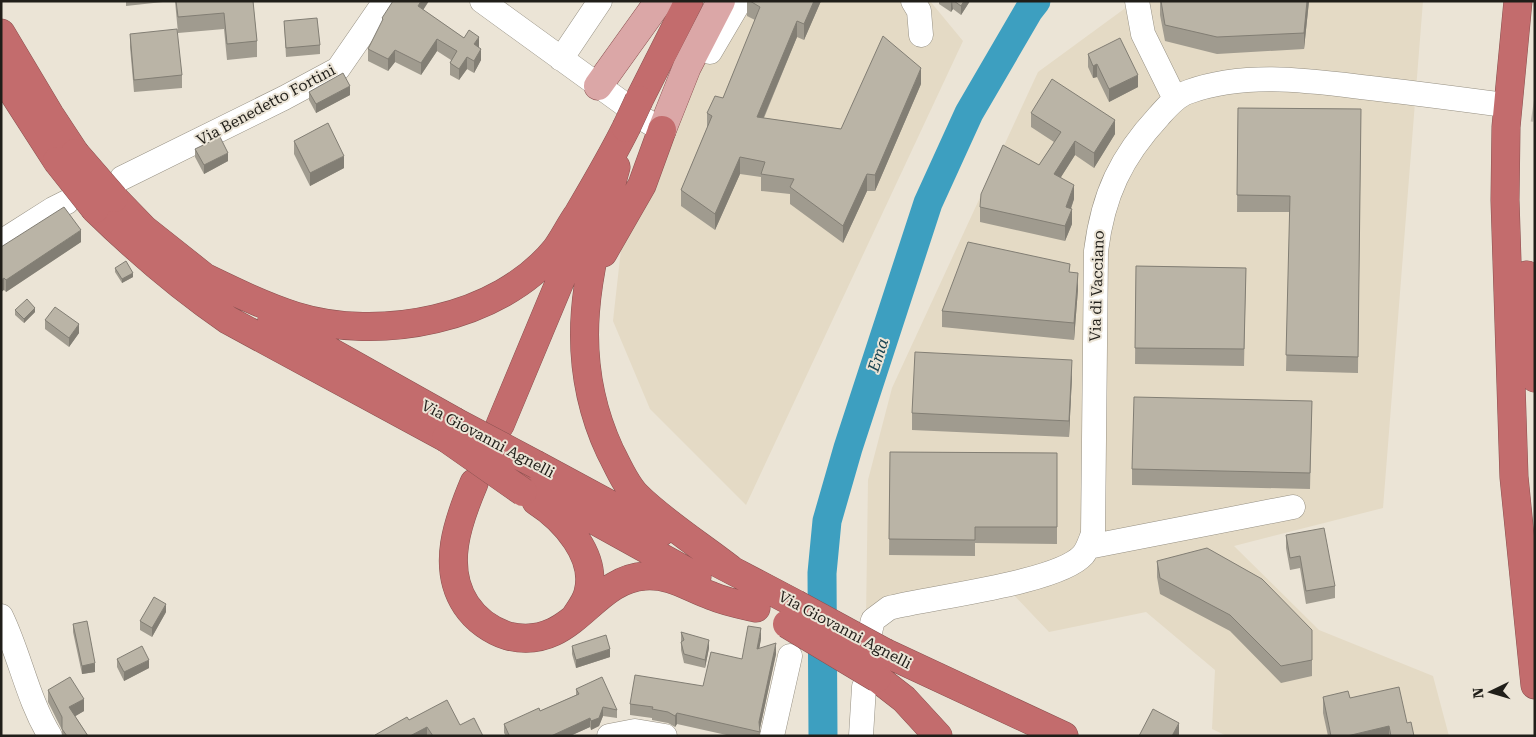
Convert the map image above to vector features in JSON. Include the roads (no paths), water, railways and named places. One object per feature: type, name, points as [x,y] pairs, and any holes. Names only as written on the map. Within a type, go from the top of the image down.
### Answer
[{"type":"highway","points":[[690,1],[639,117],[589,279],[584,313],[585,352],[594,412],[623,476],[643,502],[733,571]]},
{"type":"highway","points":[[1518,1],[1506,127],[1505,200],[1514,478],[1535,685]]},
{"type":"highway","points":[[1534,1],[1527,57],[1522,141],[1523,223],[1535,378]]},
{"type":"highway","name":"Via Giovanni Agnelli","points":[[1,33],[45,108],[66,157]]},
{"type":"highway","name":"Via Giovanni Agnelli","points":[[1,74],[66,157],[110,195],[144,229],[198,274],[450,429]]},
{"type":"highway","points":[[589,279],[642,185],[652,161],[639,117]]},
{"type":"highway","points":[[198,274],[253,300],[296,316],[333,324],[375,327],[421,323],[486,301],[510,289],[536,270],[556,248],[639,117]]},
{"type":"highway","points":[[500,425],[608,165]]},
{"type":"highway","name":"Via Giovanni Agnelli","points":[[110,195],[148,260],[196,298],[228,320],[450,429]]},
{"type":"highway","points":[[450,429],[529,480],[539,503],[571,532],[584,556],[590,580],[588,593],[572,622]]},
{"type":"highway","name":"Via Giovanni Agnelli","points":[[529,480],[733,571],[876,673],[904,699],[938,736]]},
{"type":"highway","name":"Via Giovanni Agnelli","points":[[529,480],[756,608],[791,614]]},
{"type":"highway","points":[[474,483],[461,514],[454,540],[454,567],[457,585],[468,608],[487,626],[500,633],[515,637],[539,637],[560,630],[617,585],[644,576],[679,580],[713,597],[756,608]]},
{"type":"highway","name":"Via Giovanni Agnelli","points":[[876,673],[1064,736]]},
{"type":"main road","points":[[598,86],[659,1]]},
{"type":"main road","points":[[639,117],[676,96],[687,68],[721,1]]},
{"type":"street","name":"Via Benedetto Fortini","points":[[110,195],[338,69],[385,1]]},
{"type":"street","points":[[482,1],[639,117]]},
{"type":"street","points":[[561,58],[600,1]]},
{"type":"street","points":[[676,96],[695,79],[724,24],[740,1]]},
{"type":"street","points":[[913,1],[919,10],[922,35]]},
{"type":"street","points":[[1137,1],[1143,34],[1175,99]]},
{"type":"street","name":"Via di Vacciano","points":[[1088,547],[1093,534],[1096,251],[1100,223],[1114,178],[1143,135],[1175,99],[1186,92],[1202,88],[1266,79],[1311,81],[1497,104]]},
{"type":"street","points":[[1,242],[67,202]]},
{"type":"street","points":[[870,632],[873,620],[889,608],[1057,572],[1077,560],[1088,547],[1293,508]]},
{"type":"street","points":[[1,616],[38,717],[50,736]]},
{"type":"street","points":[[772,736],[790,656]]},
{"type":"street","points":[[861,736],[876,673]]},
{"type":"street","points":[[609,736],[635,731],[665,736]]},
{"type":"waterway","name":"Ema","points":[[823,736],[822,573],[827,521],[848,448],[928,203],[969,113],[1036,1]]},
{"type":"tunnel","points":[[1497,104],[1535,110]]}]
